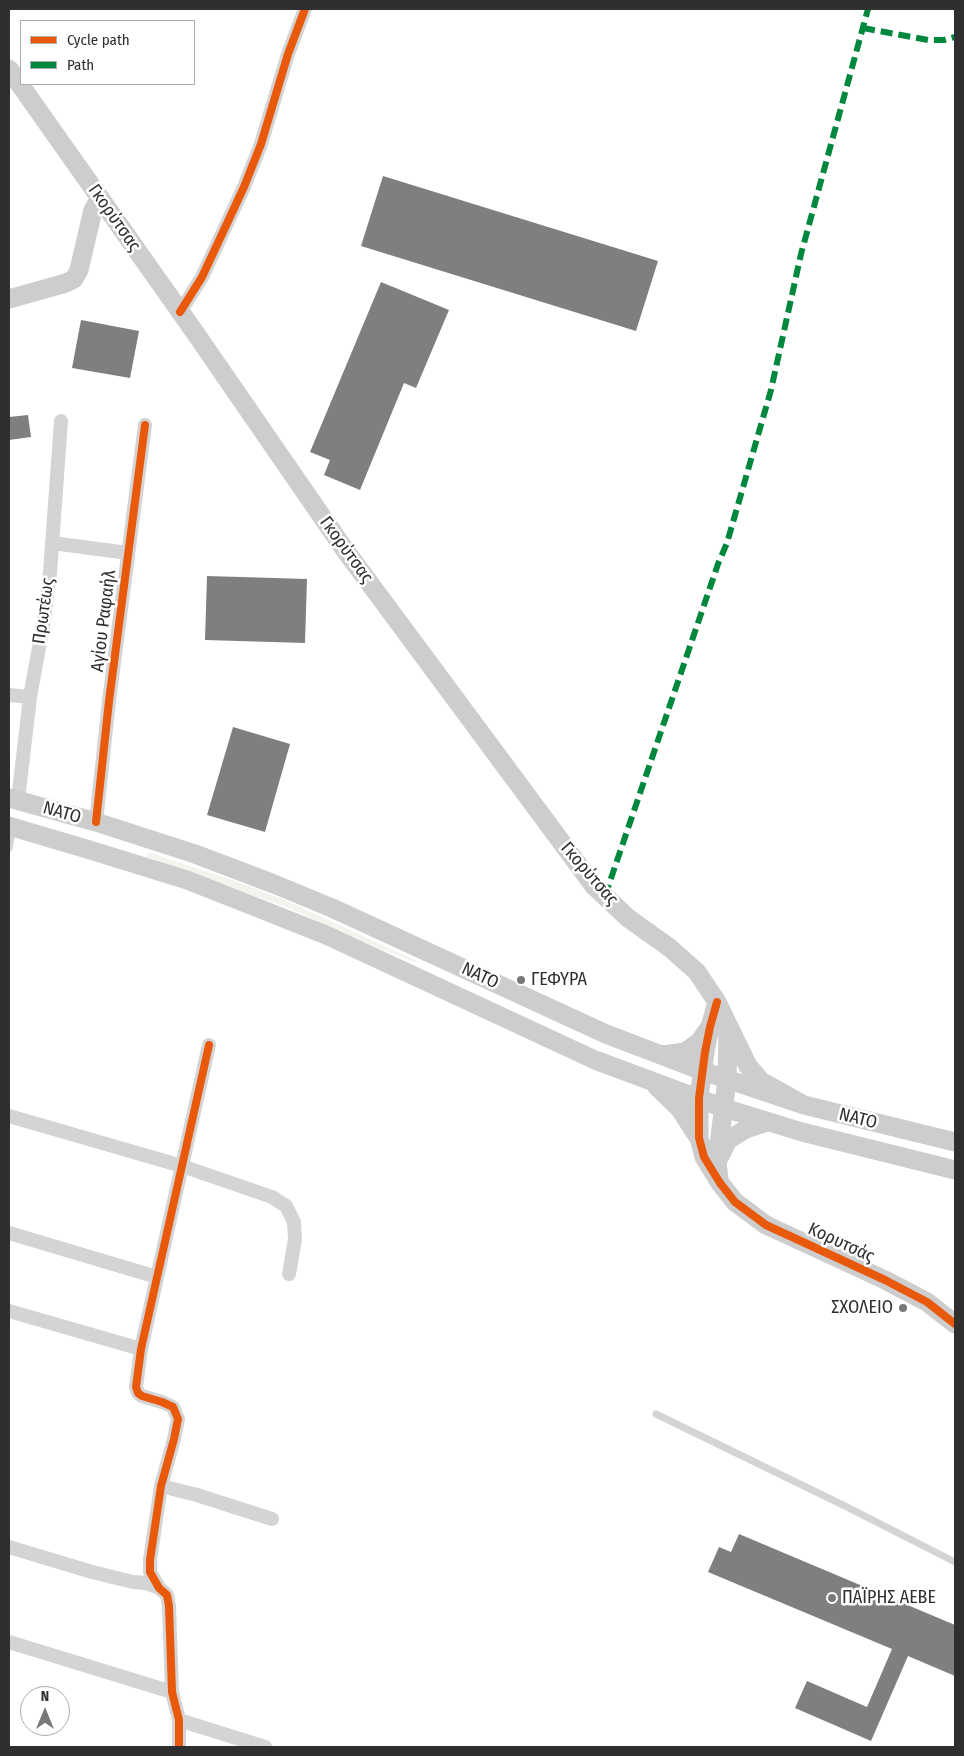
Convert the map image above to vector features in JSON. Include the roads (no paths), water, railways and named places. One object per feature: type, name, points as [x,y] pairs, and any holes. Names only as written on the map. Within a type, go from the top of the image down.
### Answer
[{"type":"main road","name":"Γκορύτσας","points":[[9,69],[20,85]]},
{"type":"main road","name":"Γκορύτσας","points":[[20,85],[345,550],[594,886],[628,918],[670,948],[697,972],[717,1002],[719,1027]]},
{"type":"main road","points":[[9,299],[66,284],[74,279],[78,270],[92,210],[100,198]]},
{"type":"main road","name":"ΝΑΤΟ","points":[[13,799],[96,822],[195,854],[282,887],[332,908],[606,1034],[661,1056],[804,1105],[955,1142]]},
{"type":"main road","name":"ΝΑΤΟ","points":[[11,827],[187,880],[326,935],[595,1060],[724,1108],[802,1132],[955,1170]]},
{"type":"main road","points":[[661,1056],[685,1052],[719,1027]]},
{"type":"main road","points":[[699,1138],[699,1098],[703,1071],[719,1027]]},
{"type":"main road","points":[[719,1027],[727,1080],[717,1161],[720,1183]]},
{"type":"main road","points":[[719,1027],[761,1081],[804,1105]]},
{"type":"main road","points":[[651,1081],[680,1109],[699,1138]]},
{"type":"main road","points":[[717,1161],[728,1140],[746,1129],[767,1122]]},
{"type":"main road","name":"Κορυτσάς","points":[[699,1138],[704,1157],[720,1183],[735,1202],[766,1225],[885,1280],[927,1302],[955,1324]]},
{"type":"street","points":[[180,312],[202,277],[244,186],[261,144],[288,54],[305,9]]},
{"type":"street","name":"Πρωτέως","points":[[13,799],[43,626],[52,543],[61,421]]},
{"type":"street","name":"Αγίου Ραφαήλ","points":[[96,822],[109,702],[145,425]]},
{"type":"street","points":[[52,543],[128,553]]},
{"type":"street","points":[[9,695],[30,697]]},
{"type":"street","points":[[180,1747],[179,1720],[172,1692],[169,1606],[167,1596],[159,1588],[150,1572],[150,1560],[161,1486],[178,1419],[177,1413],[173,1408],[162,1402],[142,1396],[136,1391],[141,1349],[209,1045]]},
{"type":"street","points":[[9,1116],[182,1166],[272,1197],[286,1206],[294,1222],[295,1239],[289,1274]]},
{"type":"street","points":[[9,1233],[157,1277]]},
{"type":"street","points":[[9,1312],[141,1349]]},
{"type":"street","points":[[161,1486],[272,1520]]},
{"type":"street","points":[[9,1547],[92,1572],[132,1582],[146,1583],[159,1588]]},
{"type":"street","points":[[9,1642],[172,1692]]},
{"type":"street","points":[[179,1720],[265,1747]]},
{"type":"lane","points":[[9,848],[11,827]]},
{"type":"lane","points":[[656,1414],[955,1562]]},
{"type":"place","name":"ΓΕΦΥΡΑ","points":[[521,980]]},
{"type":"place","name":"ΣΧΟΛΕΙΟ","points":[[903,1308]]},
{"type":"place","name":"ΠΑΪΡΗΣ ΑΕΒΕ","points":[[832,1598]]}]
